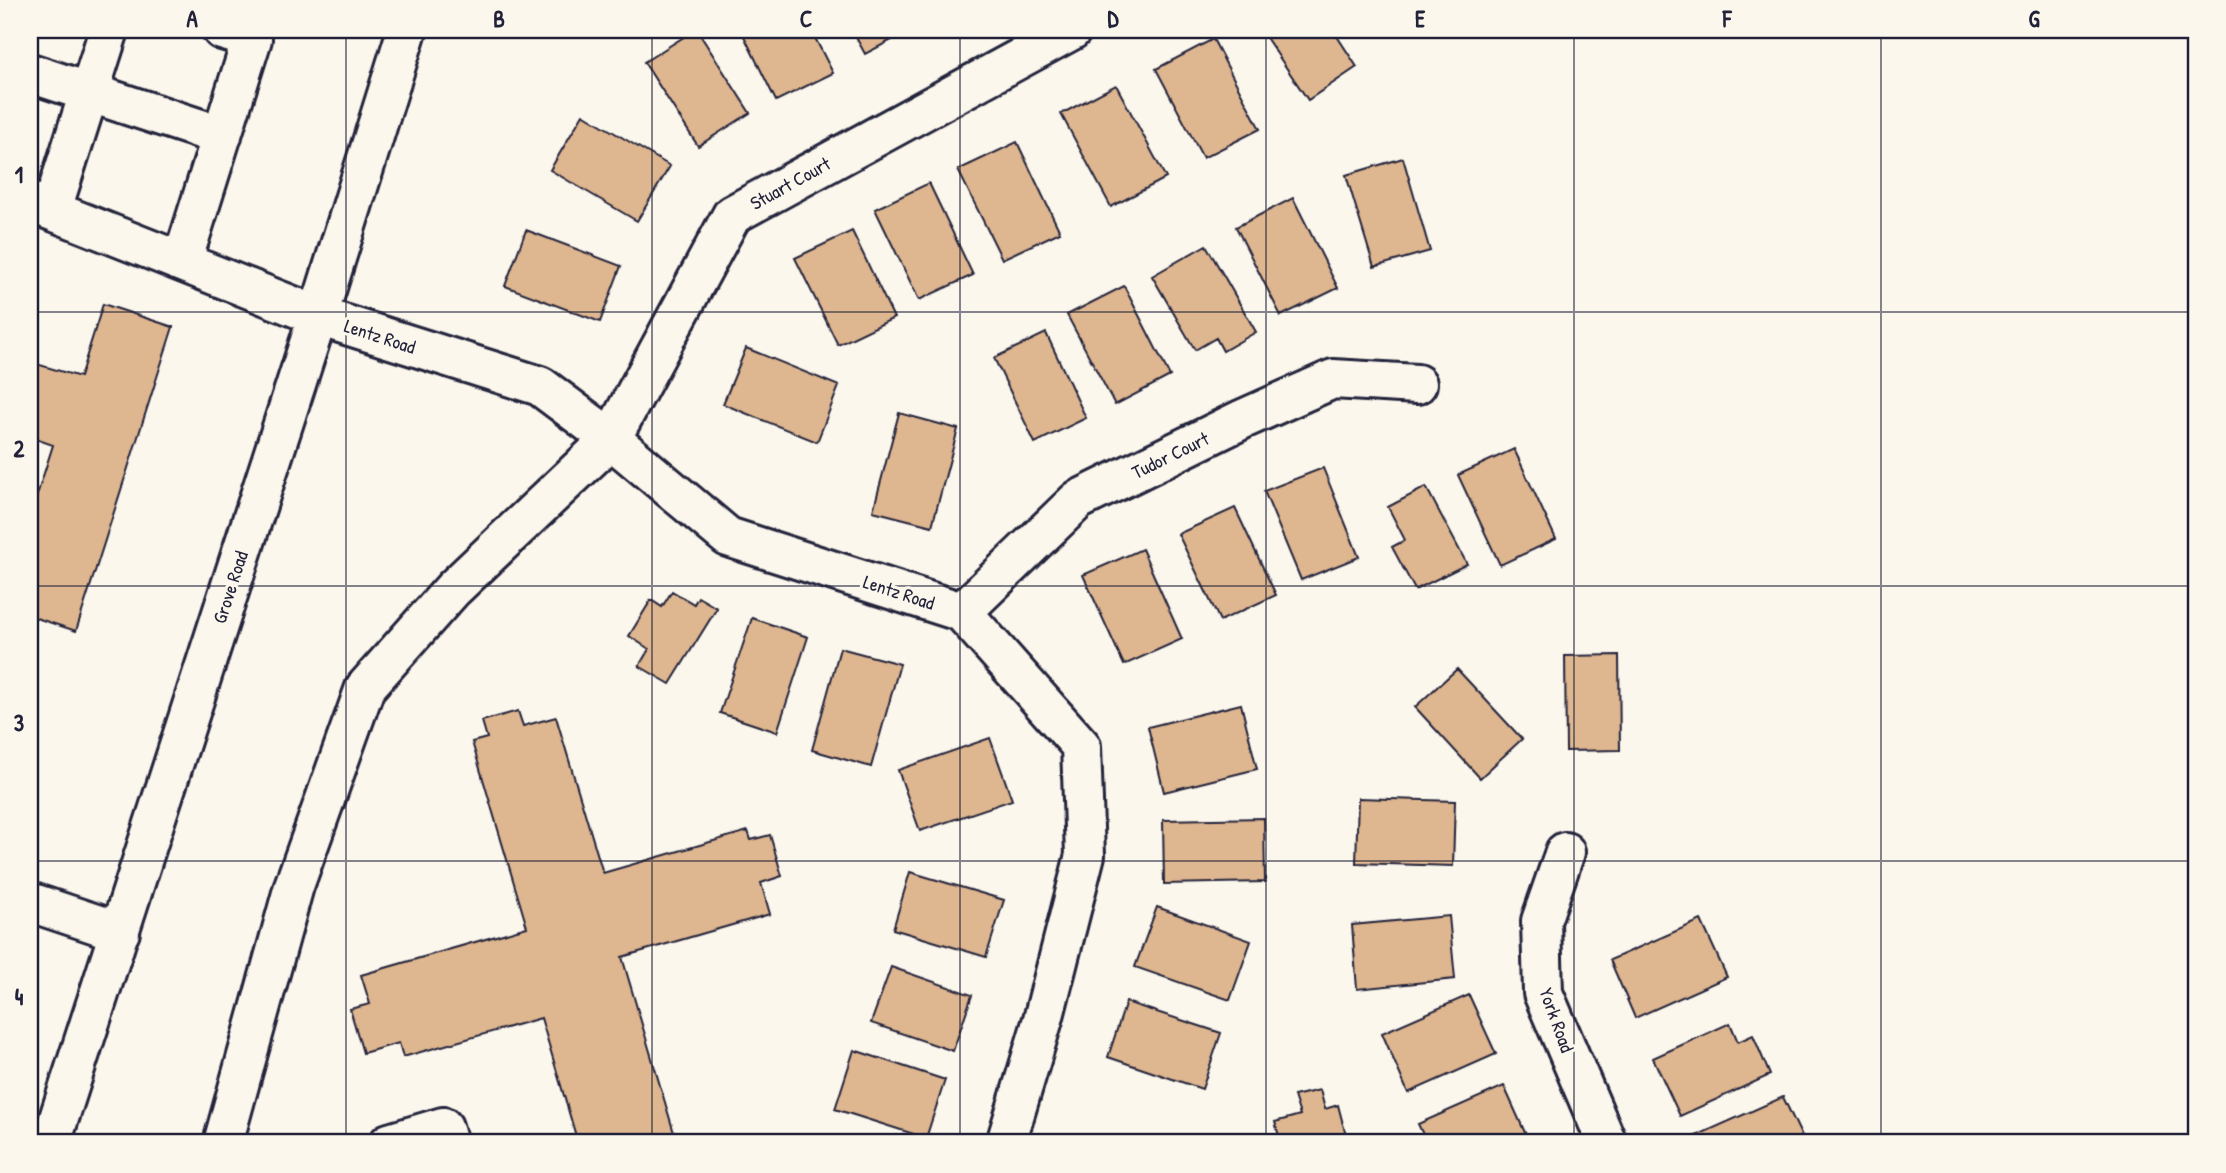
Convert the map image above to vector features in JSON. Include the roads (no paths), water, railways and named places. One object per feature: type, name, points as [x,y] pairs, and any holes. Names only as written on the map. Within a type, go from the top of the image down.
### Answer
[{"type":"street","points":[[41,206],[89,92],[109,30]]},
{"type":"street","points":[[182,262],[252,39],[222,30]]},
{"type":"street","name":"Grove Road","points":[[51,1143],[318,316],[407,30]]},
{"type":"street","name":"Stuart Court","points":[[223,1143],[294,886],[365,688],[453,589],[611,439],[732,215],[1072,30]]},
{"type":"street","points":[[30,73],[222,136]]},
{"type":"street","name":"Lentz Road","points":[[41,206],[318,316],[540,386],[611,439],[728,537],[962,612]]},
{"type":"street","name":"Tudor Court","points":[[962,612],[1078,500],[1243,419],[1333,379],[1417,384]]},
{"type":"street","points":[[962,612],[1081,746],[1084,855],[1044,1016],[1006,1143]]},
{"type":"street","name":"York Road","points":[[1565,852],[1541,921],[1544,993],[1607,1143]]},
{"type":"street","points":[[30,902],[120,932]]},
{"type":"street","points":[[389,1143],[443,1127],[448,1143]]}]
